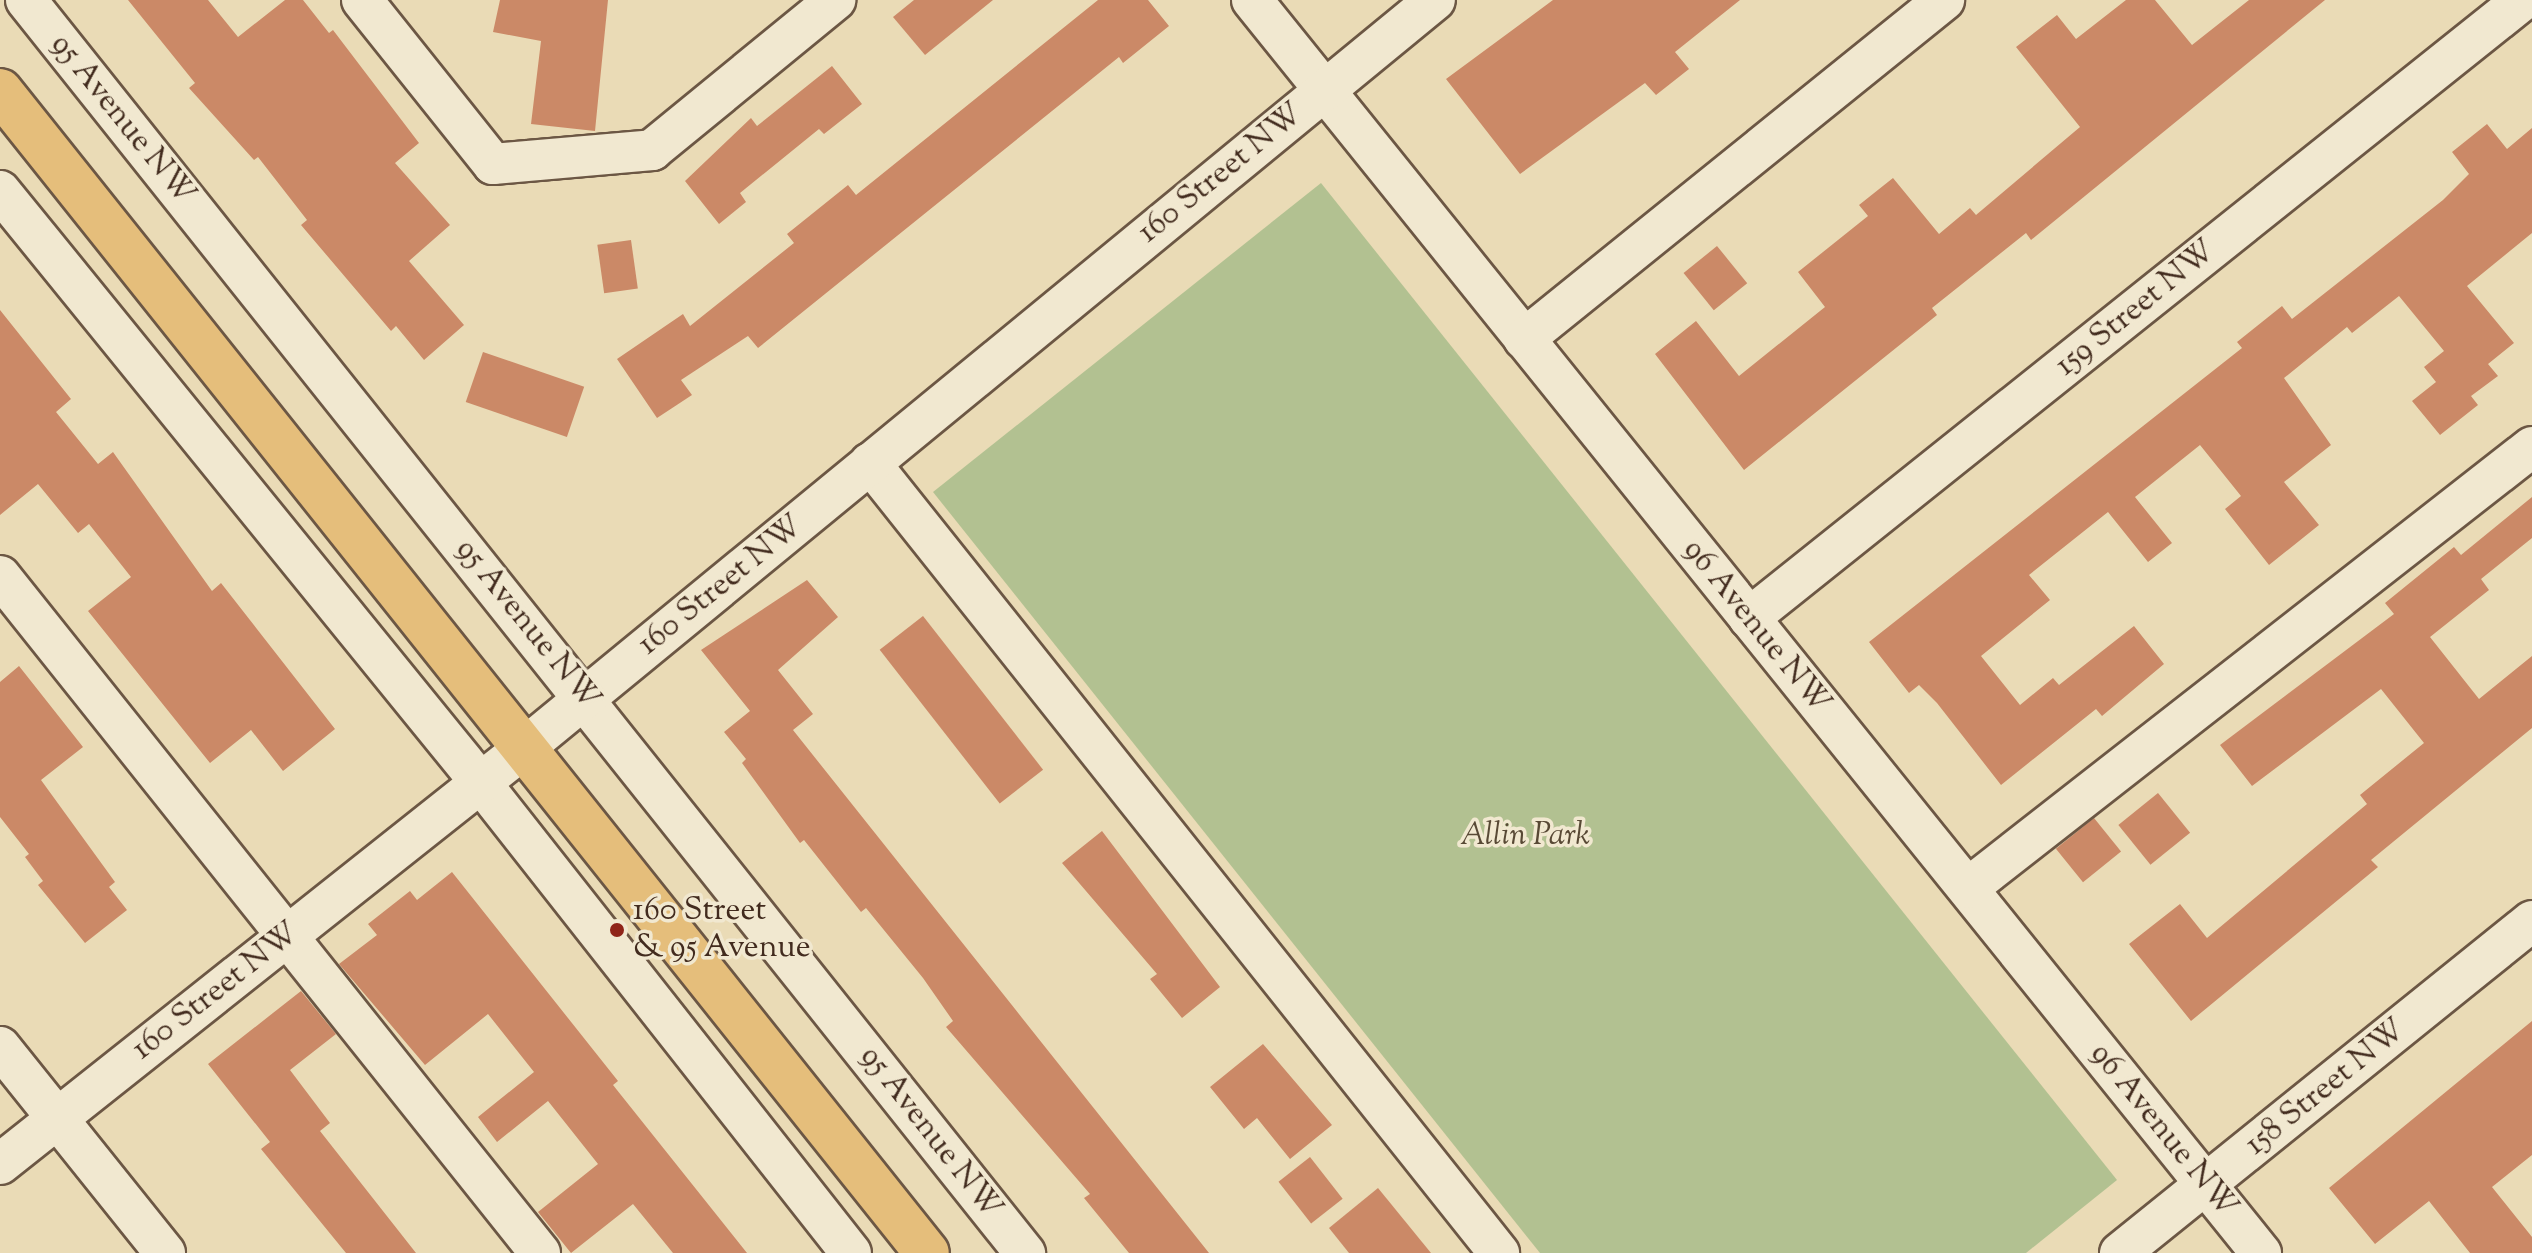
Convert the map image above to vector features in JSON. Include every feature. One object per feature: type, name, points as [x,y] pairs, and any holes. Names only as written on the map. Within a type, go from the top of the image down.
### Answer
[{"type":"main road","points":[[0,91],[927,1253]]},
{"type":"street","name":"95 Avenue NW","points":[[26,0],[1025,1253]]},
{"type":"street","points":[[362,0],[493,164],[652,150],[835,0]]},
{"type":"street","name":"96 Avenue NW","points":[[1252,0],[2261,1253]]},
{"type":"street","name":"160 Street NW","points":[[0,1164],[523,749],[1435,0]]},
{"type":"street","points":[[1524,339],[1944,0]]},
{"type":"street","name":"159 Street NW","points":[[1749,618],[2523,0]]},
{"type":"street","points":[[0,191],[481,783],[851,1253]]},
{"type":"street","points":[[1968,888],[2532,447]]},
{"type":"street","points":[[870,463],[1499,1253]]},
{"type":"street","points":[[0,576],[540,1253]]},
{"type":"street","name":"158 Street NW","points":[[2120,1253],[2532,921]]},
{"type":"street","points":[[0,1047],[165,1253]]},
{"type":"green space","name":"Allin Park","points":[[1321,183],[2117,1180],[2026,1253],[1540,1253],[933,492]]},
{"type":"building","points":[[128,0],[208,0],[238,37],[285,0],[303,0],[329,33],[333,30],[419,143],[395,163],[450,225],[409,261],[464,325],[424,360],[396,326],[391,331],[301,225],[307,220],[258,157],[254,160],[189,88],[195,83]]},
{"type":"building","points":[[500,0],[608,0],[595,131],[531,124],[541,41],[493,32]]},
{"type":"building","points":[[914,0],[993,0],[925,55],[893,17]]},
{"type":"building","points":[[1098,0],[1148,0],[1169,26],[1123,63],[1119,57],[758,348],[748,336],[681,380],[692,395],[657,418],[617,359],[683,314],[690,326],[794,243],[787,234],[848,185],[856,195]]},
{"type":"building","points":[[1553,0],[1740,0],[1675,52],[1689,69],[1656,95],[1645,83],[1520,174],[1446,79]]},
{"type":"building","points":[[2126,0],[2155,0],[2192,45],[2249,0],[2325,0],[2031,240],[2026,233],[1932,308],[1937,315],[1744,470],[1655,354],[1696,321],[1739,376],[1825,307],[1798,272],[1868,216],[1859,205],[1893,178],[1939,234],[1970,208],[1976,215],[2080,127],[2016,47],[2057,15],[2076,39]]},
{"type":"building","points":[[832,66],[862,104],[824,134],[819,129],[740,193],[746,202],[719,224],[685,181],[751,118],[757,126]]},
{"type":"building","points":[[2487,124],[2507,149],[2532,128],[2532,233],[2467,286],[2514,343],[2488,364],[2498,376],[2471,396],[2478,405],[2440,435],[2412,401],[2436,382],[2424,367],[2444,351],[2399,296],[2352,333],[2347,327],[2284,378],[2331,445],[2284,482],[2319,525],[2269,565],[2225,509],[2241,496],[2200,445],[2135,497],[2172,543],[2148,562],[2108,512],[2029,575],[2050,600],[1981,656],[2020,705],[2053,678],[2059,685],[2134,626],[2164,664],[2102,716],[2096,709],[2001,785],[1937,703],[1919,685],[1909,693],[1869,642],[2242,348],[2237,342],[2282,306],[2292,319],[2443,200],[2469,174],[2452,152]]},
{"type":"building","points":[[631,240],[638,289],[604,293],[597,245]]},
{"type":"building","points":[[1717,246],[1747,283],[1714,310],[1684,273]]},
{"type":"building","points":[[0,310],[71,399],[56,412],[98,464],[113,452],[212,591],[221,583],[335,729],[283,771],[251,730],[210,763],[88,611],[131,577],[89,524],[78,533],[38,484],[0,515]]},
{"type":"building","points":[[483,352],[584,387],[567,437],[466,402]]},
{"type":"building","points":[[2532,497],[2532,538],[2481,579],[2489,590],[2430,637],[2479,699],[2532,656],[2532,728],[2371,860],[2378,867],[2191,1021],[2129,944],[2180,904],[2207,938],[2367,804],[2360,795],[2424,743],[2381,689],[2252,786],[2220,745],[2394,614],[2385,603],[2454,547],[2461,555]]},
{"type":"building","points":[[807,580],[838,617],[778,670],[813,714],[793,730],[1209,1253],[1129,1253],[1084,1198],[1090,1194],[946,1027],[953,1021],[923,978],[866,908],[861,912],[804,840],[800,843],[742,763],[746,759],[724,732],[750,711],[701,650]]},
{"type":"building","points":[[923,616],[1043,770],[1000,804],[880,650]]},
{"type":"building","points":[[19,666],[83,747],[41,780],[115,882],[109,887],[127,910],[85,943],[38,885],[43,881],[25,857],[29,854],[0,817],[0,682]]},
{"type":"building","points":[[2158,793],[2190,833],[2150,865],[2118,825]]},
{"type":"building","points":[[2094,818],[2121,851],[2083,882],[2056,849]]},
{"type":"building","points":[[1102,831],[1220,987],[1182,1018],[1150,979],[1157,974],[1062,863]]},
{"type":"building","points":[[452,872],[618,1081],[613,1085],[747,1253],[673,1253],[633,1204],[571,1253],[538,1212],[598,1164],[548,1101],[497,1142],[478,1117],[534,1072],[488,1014],[425,1065],[339,964],[377,935],[368,924],[410,891],[417,900]]},
{"type":"building","points":[[301,991],[336,1034],[290,1070],[330,1123],[320,1131],[416,1253],[346,1253],[261,1149],[270,1142],[208,1064]]},
{"type":"building","points":[[2532,1021],[2532,1155],[2492,1187],[2532,1237],[2532,1253],[2470,1253],[2429,1201],[2375,1244],[2329,1188]]},
{"type":"building","points":[[1263,1044],[1332,1125],[1290,1159],[1257,1118],[1244,1129],[1210,1087]]},
{"type":"building","points":[[1310,1157],[1343,1199],[1311,1223],[1278,1182]]},
{"type":"building","points":[[1378,1188],[1431,1253],[1349,1253],[1329,1228]]},
{"type":"place","name":"160 Street & 95 Avenue","points":[[617,930]]}]
